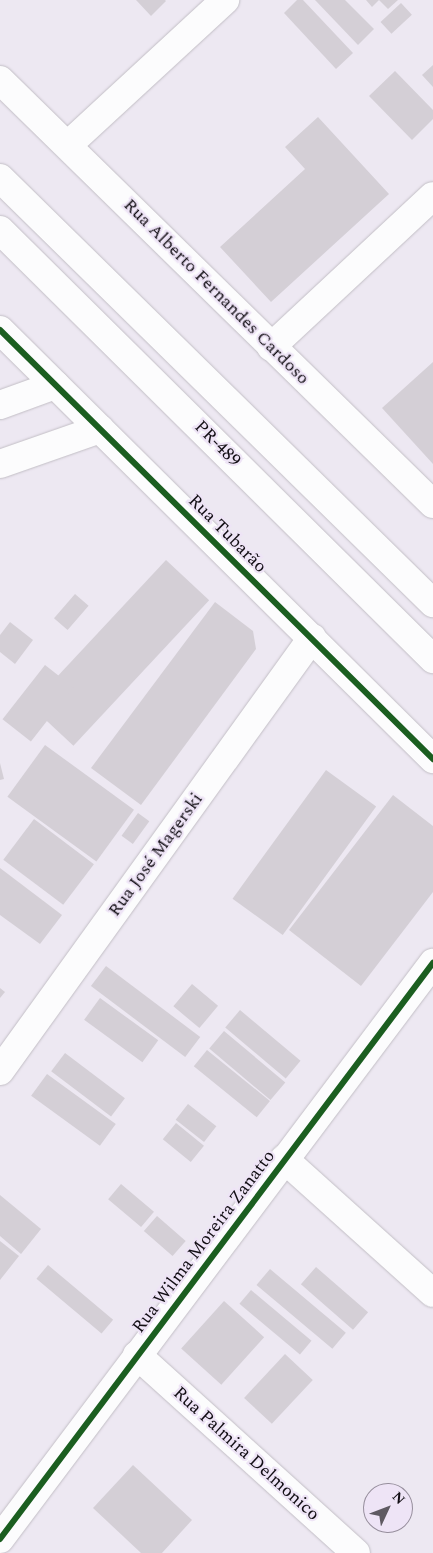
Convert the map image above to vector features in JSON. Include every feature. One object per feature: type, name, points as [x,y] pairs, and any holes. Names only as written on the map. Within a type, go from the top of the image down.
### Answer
[{"type":"street","points":[[68,145],[225,0]]},
{"type":"street","name":"Rua Alberto Fernandes Cardoso","points":[[0,80],[433,504]]},
{"type":"street","points":[[0,178],[433,602]]},
{"type":"street","points":[[271,347],[433,196]]},
{"type":"street","name":"PR-489","points":[[0,230],[433,659]]},
{"type":"street","name":"Rua Tubarão","points":[[0,330],[433,759]]},
{"type":"street","points":[[0,405],[55,385]]},
{"type":"street","points":[[0,464],[100,429]]},
{"type":"street","name":"Rua José Magerski","points":[[0,1071],[312,638]]},
{"type":"street","name":"Rua Wilma Moreira Zanatto","points":[[0,1539],[433,963]]},
{"type":"street","points":[[284,1159],[433,1293]]},
{"type":"street","name":"Rua Palmira Delmonico","points":[[137,1355],[356,1553]]},
{"type":"building","points":[[136,0],[165,0],[166,1],[151,16]]},
{"type":"building","points":[[297,0],[303,0],[353,53],[336,69],[284,13]]},
{"type":"building","points":[[315,0],[345,0],[374,29],[358,45]]},
{"type":"building","points":[[366,0],[379,0],[372,7]]},
{"type":"building","points":[[379,0],[398,0],[388,9]]},
{"type":"building","points":[[401,3],[412,15],[391,34],[381,22]]},
{"type":"building","points":[[433,65],[433,87],[422,75]]},
{"type":"building","points":[[395,71],[433,110],[433,119],[412,140],[369,96]]},
{"type":"building","points":[[318,117],[389,194],[271,302],[220,247],[305,169],[285,147]]},
{"type":"building","points":[[433,362],[433,464],[382,408]]},
{"type":"building","points":[[166,560],[209,600],[73,746],[30,706]]},
{"type":"building","points":[[75,594],[89,606],[68,630],[54,618]]},
{"type":"building","points":[[215,602],[253,631],[256,649],[141,805],[91,768]]},
{"type":"building","points":[[10,622],[33,640],[15,664],[0,652],[0,635]]},
{"type":"building","points":[[45,665],[73,687],[31,742],[3,719]]},
{"type":"building","points":[[45,745],[134,810],[96,861],[7,797]]},
{"type":"building","points":[[0,763],[4,779],[0,780]]},
{"type":"building","points":[[326,770],[376,806],[283,935],[233,899]]},
{"type":"building","points":[[393,795],[433,826],[433,892],[361,986],[289,930]]},
{"type":"building","points":[[138,813],[149,821],[133,844],[122,836]]},
{"type":"building","points":[[34,819],[94,864],[63,905],[3,860]]},
{"type":"building","points":[[0,868],[62,915],[40,944],[0,915]]},
{"type":"building","points":[[106,966],[200,1037],[185,1057],[91,986]]},
{"type":"building","points":[[192,984],[218,1006],[199,1028],[173,1006]]},
{"type":"building","points":[[0,988],[5,992],[0,998]]},
{"type":"building","points":[[100,998],[158,1040],[142,1062],[84,1020]]},
{"type":"building","points":[[240,1010],[301,1061],[286,1078],[225,1028]]},
{"type":"building","points":[[224,1031],[285,1082],[270,1100],[209,1049]]},
{"type":"building","points":[[207,1050],[270,1101],[257,1117],[194,1066]]},
{"type":"building","points":[[65,1053],[125,1098],[111,1117],[51,1071]]},
{"type":"building","points":[[47,1074],[116,1124],[100,1146],[31,1096]]},
{"type":"building","points":[[188,1104],[216,1126],[204,1142],[176,1120]]},
{"type":"building","points":[[176,1123],[204,1146],[191,1162],[163,1139]]},
{"type":"building","points":[[121,1184],[154,1212],[141,1227],[108,1199]]},
{"type":"building","points":[[0,1195],[41,1229],[21,1254],[0,1236]]},
{"type":"building","points":[[157,1216],[186,1241],[173,1256],[144,1231]]},
{"type":"building","points":[[0,1241],[19,1256],[0,1280]]},
{"type":"building","points":[[48,1265],[113,1320],[102,1333],[36,1279]]},
{"type":"building","points":[[316,1267],[368,1312],[353,1330],[301,1284]]},
{"type":"building","points":[[270,1269],[346,1333],[332,1349],[257,1285]]},
{"type":"building","points":[[251,1290],[312,1341],[300,1355],[239,1304]]},
{"type":"building","points":[[224,1301],[264,1337],[221,1385],[181,1349]]},
{"type":"building","points":[[285,1354],[313,1380],[272,1424],[244,1398]]},
{"type":"building","points":[[133,1465],[192,1520],[162,1553],[141,1553],[93,1508]]},
{"type":"cycle path","points":[[0,330],[433,759]]},
{"type":"cycle path","points":[[0,1539],[433,963]]}]
